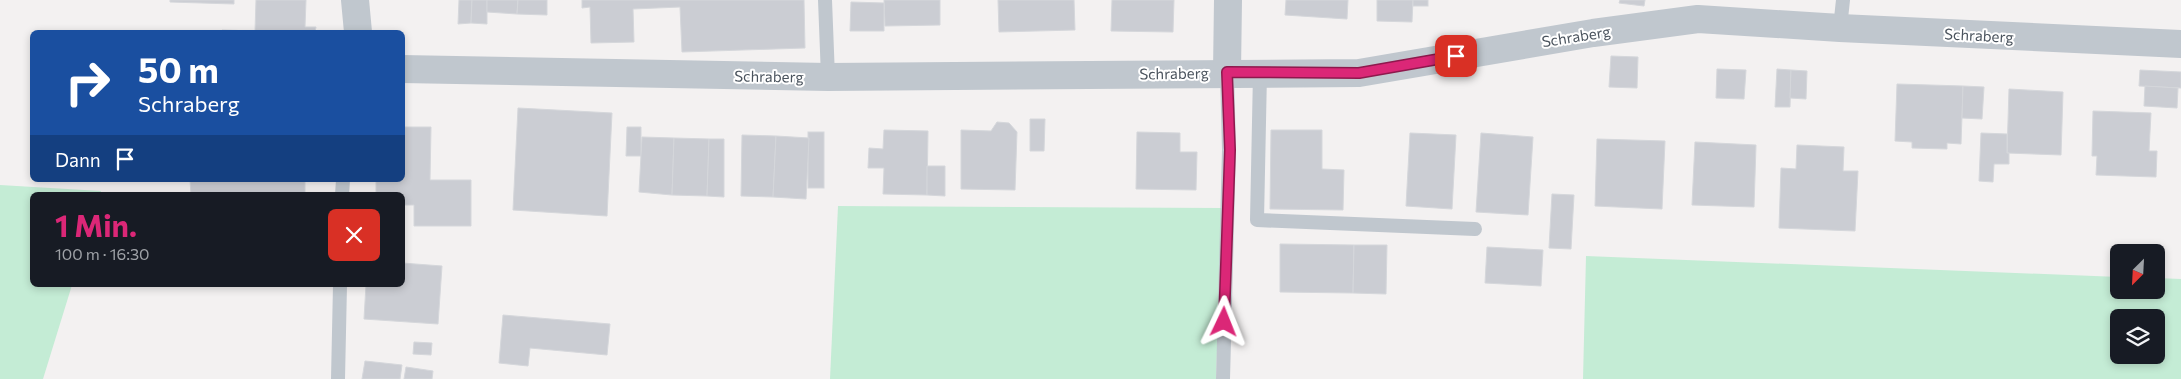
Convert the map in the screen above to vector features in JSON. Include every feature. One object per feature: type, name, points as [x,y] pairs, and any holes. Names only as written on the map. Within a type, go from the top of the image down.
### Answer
[{"type":"street","points":[[355,0],[358,30]]},
{"type":"street","points":[[1227,72],[1228,0]]},
{"type":"street","name":"Schraberg","points":[[405,69],[828,77],[1227,72],[1359,73],[1593,33],[1698,19],[1840,28],[2181,44]]},
{"type":"lane","points":[[825,0],[828,77]]},
{"type":"lane","points":[[1840,28],[1843,0]]},
{"type":"lane","points":[[1223,379],[1230,150],[1227,72]]},
{"type":"lane","points":[[1260,73],[1258,220],[1475,229]]},
{"type":"lane","points":[[338,379],[340,287]]},
{"type":"green space","points":[[0,185],[101,191],[30,192],[30,287],[71,287],[43,379],[0,379]]},
{"type":"green space","points":[[838,206],[1222,208],[1216,379],[830,379]]},
{"type":"green space","points":[[1586,256],[2110,277],[2110,299],[2165,299],[2165,278],[2181,279],[2181,379],[1583,379]]},
{"type":"building","points":[[170,0],[234,0],[234,4],[170,2]]},
{"type":"building","points":[[256,0],[306,0],[305,27],[316,27],[315,30],[255,30]]},
{"type":"building","points":[[459,0],[472,0],[471,23],[458,24]]},
{"type":"building","points":[[472,0],[487,0],[487,24],[471,23]]},
{"type":"building","points":[[487,0],[518,0],[517,14],[487,12]]},
{"type":"building","points":[[518,0],[547,0],[547,15],[517,14]]},
{"type":"building","points":[[582,0],[804,0],[805,48],[682,52],[680,7],[633,9],[634,42],[591,43],[590,7],[582,8]]},
{"type":"building","points":[[884,0],[940,0],[940,25],[885,26]]},
{"type":"building","points":[[998,0],[1074,0],[1075,30],[999,32]]},
{"type":"building","points":[[1112,0],[1174,0],[1173,32],[1111,31]]},
{"type":"building","points":[[1286,0],[1348,0],[1347,19],[1285,15]]},
{"type":"building","points":[[1377,0],[1413,0],[1412,22],[1377,21]]},
{"type":"building","points":[[1413,0],[1428,0],[1428,6],[1413,6]]},
{"type":"building","points":[[1620,0],[1645,0],[1644,6],[1619,3]]},
{"type":"building","points":[[851,2],[884,3],[884,31],[850,31]]},
{"type":"building","points":[[1611,56],[1638,57],[1637,88],[1609,87]]},
{"type":"building","points":[[1717,69],[1746,70],[1744,99],[1716,98]]},
{"type":"building","points":[[1777,69],[1791,70],[1790,107],[1775,107]]},
{"type":"building","points":[[1791,70],[1807,71],[1806,99],[1790,98]]},
{"type":"building","points":[[2140,70],[2181,72],[2181,88],[2139,86]]},
{"type":"building","points":[[1897,84],[1963,86],[1961,144],[1947,143],[1947,149],[1912,148],[1912,142],[1895,141]]},
{"type":"building","points":[[1963,86],[1984,87],[1982,119],[1962,118]]},
{"type":"building","points":[[2145,86],[2178,88],[2177,108],[2144,106]]},
{"type":"building","points":[[2009,89],[2063,92],[2061,155],[2007,153]]},
{"type":"building","points":[[518,108],[612,113],[607,216],[513,210]]},
{"type":"building","points":[[2093,111],[2151,113],[2149,151],[2157,151],[2156,177],[2096,175],[2097,156],[2092,156]]},
{"type":"building","points":[[1030,119],[1045,119],[1044,151],[1030,151]]},
{"type":"building","points":[[997,122],[1009,123],[1017,132],[1015,190],[961,189],[961,130],[991,131]]},
{"type":"building","points":[[405,127],[431,127],[430,180],[471,180],[471,226],[414,226],[414,205],[405,205],[405,192],[376,192],[376,182],[405,182]]},
{"type":"building","points":[[627,127],[641,127],[641,156],[626,156]]},
{"type":"building","points":[[884,130],[928,131],[927,195],[883,194],[884,168],[868,168],[869,148],[883,149]]},
{"type":"building","points":[[1271,130],[1322,130],[1322,169],[1344,170],[1343,210],[1270,209]]},
{"type":"building","points":[[808,132],[824,132],[824,188],[808,188]]},
{"type":"building","points":[[1137,132],[1180,133],[1180,152],[1197,152],[1196,190],[1136,189]]},
{"type":"building","points":[[1410,133],[1456,135],[1452,209],[1406,206]]},
{"type":"building","points":[[1481,133],[1533,137],[1528,215],[1476,212]]},
{"type":"building","points":[[1981,133],[2007,134],[2009,164],[1994,164],[1993,182],[1979,181]]},
{"type":"building","points":[[742,135],[776,136],[773,197],[741,196]]},
{"type":"building","points":[[776,136],[809,138],[806,199],[773,197]]},
{"type":"building","points":[[642,137],[674,138],[672,195],[639,192]]},
{"type":"building","points":[[674,138],[709,139],[707,196],[672,195]]},
{"type":"building","points":[[709,139],[724,139],[724,197],[707,196]]},
{"type":"building","points":[[1597,139],[1665,141],[1662,209],[1595,206]]},
{"type":"building","points":[[1695,142],[1756,145],[1754,207],[1692,205]]},
{"type":"building","points":[[1797,145],[1844,147],[1843,171],[1858,171],[1855,231],[1779,228],[1781,168],[1796,169]]},
{"type":"building","points":[[927,166],[945,166],[945,196],[927,195]]},
{"type":"building","points":[[190,182],[305,182],[305,192],[191,192]]},
{"type":"building","points":[[1552,194],[1574,195],[1571,249],[1549,248]]},
{"type":"building","points":[[1280,244],[1354,245],[1353,293],[1280,292]]},
{"type":"building","points":[[1354,245],[1387,245],[1386,294],[1353,293]]},
{"type":"building","points":[[1487,247],[1543,250],[1541,286],[1485,283]]},
{"type":"building","points":[[405,263],[442,266],[438,324],[364,319],[366,287],[405,287]]},
{"type":"building","points":[[503,315],[610,324],[607,355],[530,348],[528,366],[499,363]]},
{"type":"building","points":[[414,342],[432,343],[431,355],[413,354]]},
{"type":"building","points":[[365,361],[402,365],[400,379],[362,379]]},
{"type":"building","points":[[406,367],[433,371],[432,379],[404,379]]},
{"type":"route","points":[[1224,322],[1230,150],[1227,72],[1359,73],[1456,56]]}]
